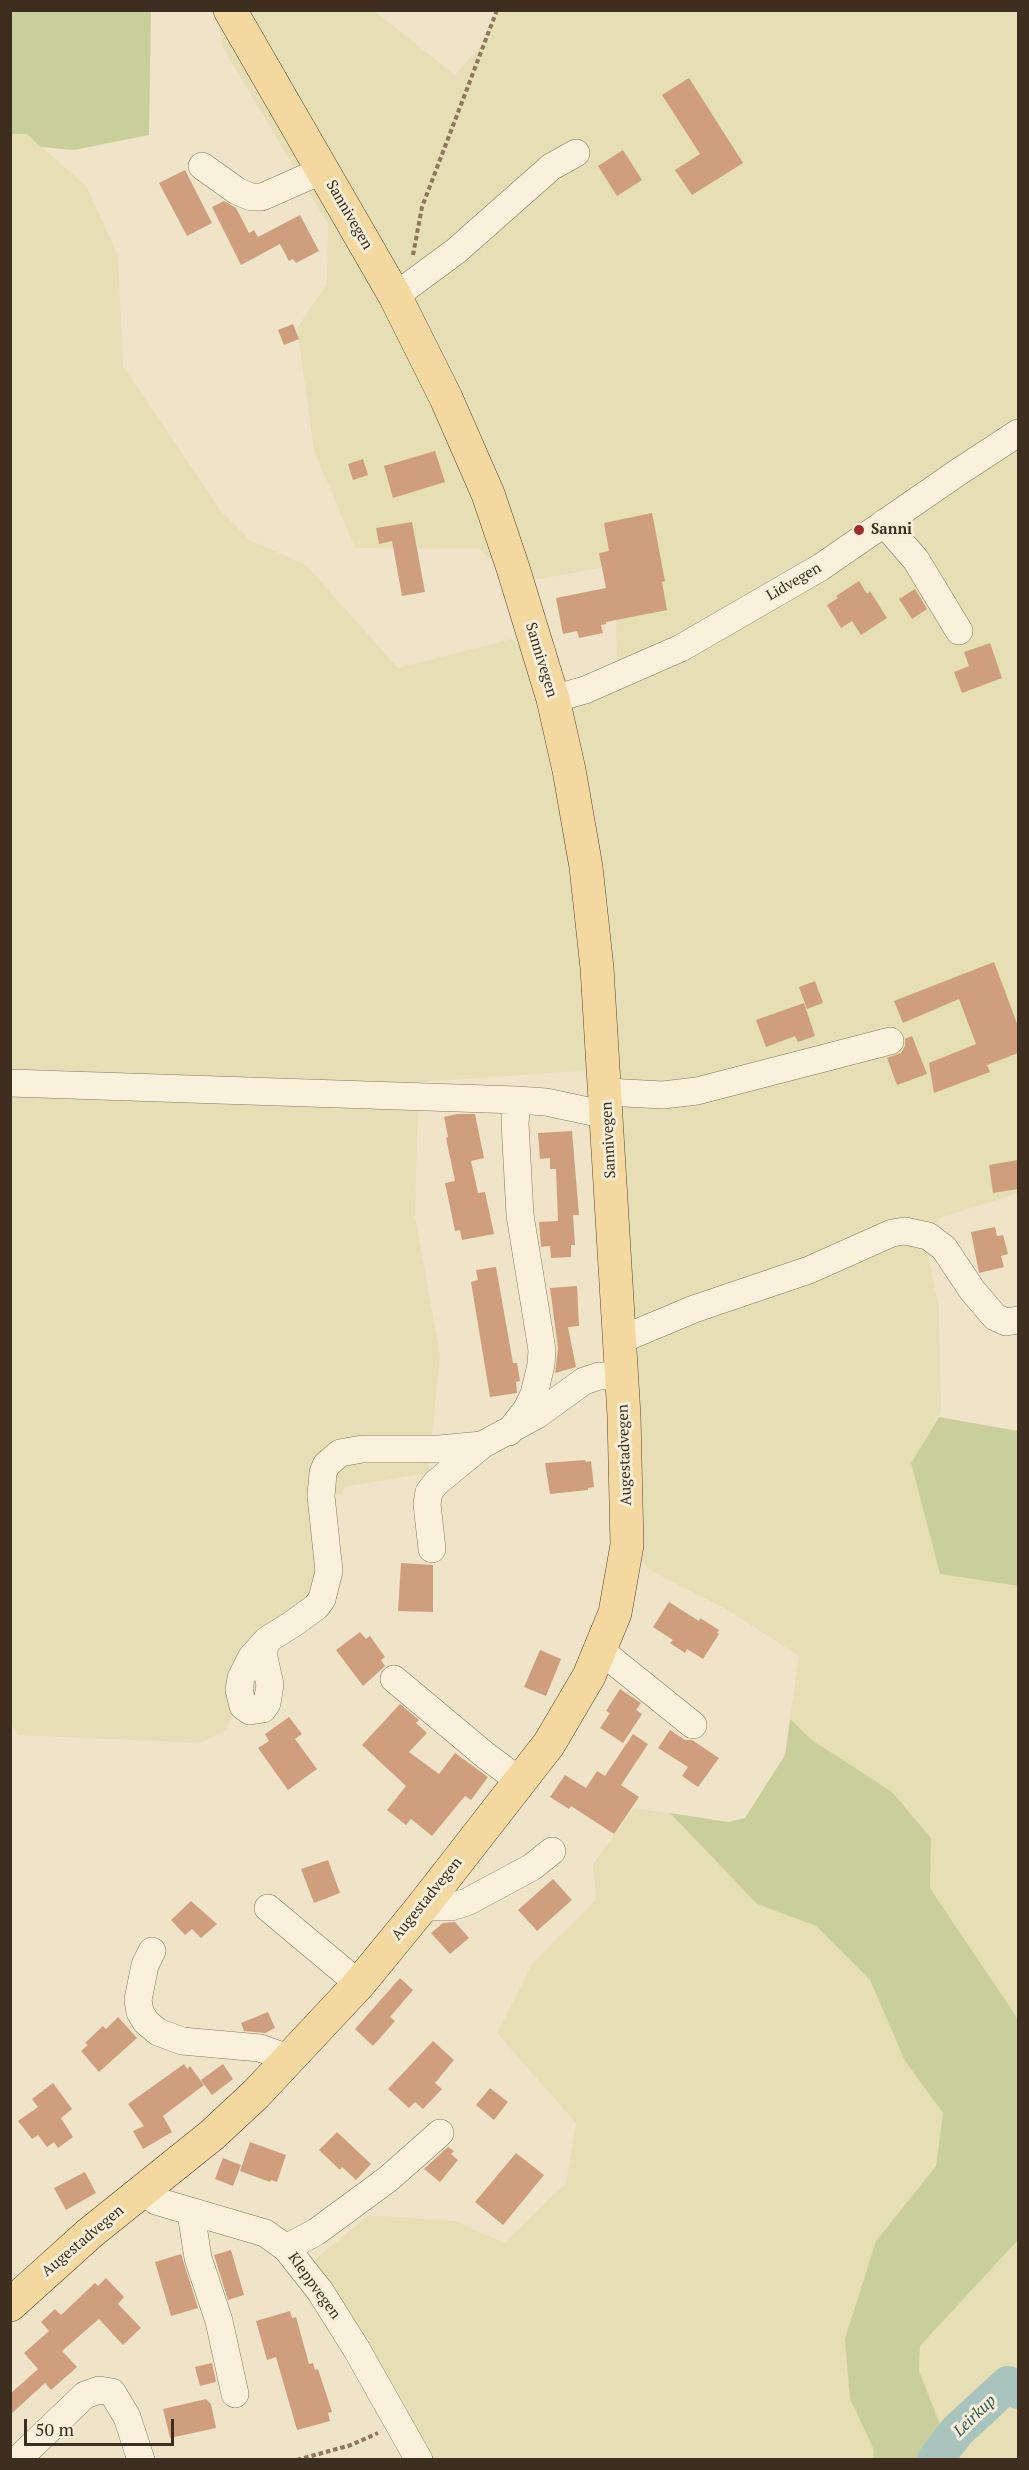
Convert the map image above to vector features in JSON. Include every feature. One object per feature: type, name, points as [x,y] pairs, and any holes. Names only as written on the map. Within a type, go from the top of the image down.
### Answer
[{"type":"main road","name":"Sannivegen","points":[[230,10],[323,170],[406,288],[446,398],[488,494],[553,699],[569,771],[586,867],[597,968],[622,1376]]},
{"type":"main road","name":"Augestadvegen","points":[[10,2305],[82,2241],[212,2135],[290,2059],[359,1984],[549,1744],[589,1676],[615,1613],[627,1545],[622,1376]]},
{"type":"street","points":[[406,288],[456,251],[551,167],[576,153]]},
{"type":"street","points":[[202,166],[237,191],[251,197],[262,197],[323,170]]},
{"type":"street","name":"Lidvegen","points":[[553,699],[585,690],[681,648],[821,567],[1018,433]]},
{"type":"street","points":[[884,523],[916,560],[959,630]]},
{"type":"street","points":[[10,1083],[607,1103],[697,1091],[890,1041]]},
{"type":"street","points":[[509,1432],[527,1409],[542,1365],[542,1350],[520,1215],[515,1123],[517,1100]]},
{"type":"street","points":[[620,1340],[694,1309],[809,1270],[892,1233],[905,1231],[928,1236],[944,1248],[972,1290],[995,1317],[1006,1322],[1018,1320]]},
{"type":"street","points":[[432,1549],[427,1504],[429,1492],[436,1483],[482,1445],[509,1432],[584,1381],[599,1376],[622,1376]]},
{"type":"street","points":[[267,1640],[300,1619],[316,1607],[322,1599],[329,1571],[321,1496],[323,1473],[326,1465],[339,1453],[362,1449],[439,1449],[482,1445]]},
{"type":"street","points":[[601,1651],[693,1725]]},
{"type":"street","points":[[394,1679],[521,1782]]},
{"type":"street","points":[[422,1906],[451,1906],[467,1902],[532,1867],[552,1851]]},
{"type":"street","points":[[268,1908],[359,1984]]},
{"type":"street","points":[[152,1951],[145,1965],[138,2001],[140,2013],[146,2022],[158,2032],[182,2042],[260,2048],[290,2059]]},
{"type":"street","points":[[286,2248],[316,2232],[379,2186],[440,2133]]},
{"type":"street","name":"Kleppvegen","points":[[143,2190],[156,2201],[265,2234],[286,2248],[320,2291],[357,2350],[419,2460]]},
{"type":"street","points":[[191,2213],[198,2258],[219,2321],[235,2394]]},
{"type":"street","points":[[17,2460],[85,2395],[99,2390],[112,2392],[127,2417],[141,2460]]},
{"type":"path","points":[[406,288],[413,262],[414,241],[422,207],[497,10]]},
{"type":"path","points":[[297,2460],[351,2445],[397,2424]]},
{"type":"shaded area","points":[[218,11],[374,11],[455,75],[486,40],[495,11],[1018,11],[1018,1193],[940,1218],[925,1239],[939,1308],[941,1412],[911,1463],[940,1574],[1018,1586],[1018,2019],[930,1888],[931,1837],[812,1740],[790,1719],[799,1656],[726,1609],[649,1570],[635,1550],[606,1069],[421,1082],[418,1101],[415,1216],[440,1355],[428,1473],[344,1487],[342,1494],[327,1496],[320,1587],[306,1617],[249,1683],[225,1731],[199,1743],[19,1735],[11,1724],[11,134],[27,134],[86,186],[118,255],[123,366],[220,510],[250,540],[306,565],[398,668],[512,639],[572,699],[602,690],[617,661],[615,565],[540,579],[510,579],[480,549],[355,548],[314,451],[297,328],[327,284],[328,224],[222,46]]},
{"type":"shaded area","points":[[634,1808],[670,1813],[757,1904],[816,1926],[870,1980],[905,2061],[943,2113],[936,2166],[876,2241],[850,2399],[874,2450],[873,2459],[429,2459],[305,2268],[369,2215],[455,2221],[504,2243],[566,2183],[576,2123],[497,2033],[532,1964],[596,1899],[593,1864]]},
{"type":"shaded area","points":[[1018,2240],[1018,2459],[952,2459],[919,2371],[920,2346]]},
{"type":"green space","points":[[11,10],[151,11],[149,135],[74,150],[41,147],[27,134],[11,134]]},
{"type":"green space","points":[[939,1417],[1018,1431],[1018,1586],[940,1574],[911,1463]]},
{"type":"green space","points":[[790,1719],[812,1740],[892,1792],[931,1838],[930,1888],[1018,2019],[1018,2240],[920,2346],[919,2371],[952,2459],[873,2459],[874,2450],[850,2399],[845,2339],[876,2241],[936,2166],[943,2113],[905,2061],[870,1980],[816,1926],[757,1904],[670,1813],[728,1822],[745,1818],[785,1755]]},
{"type":"building","points":[[689,78],[743,163],[692,195],[675,170],[700,154],[662,95]]},
{"type":"building","points":[[623,150],[642,180],[617,196],[598,166]]},
{"type":"building","points":[[185,170],[212,223],[187,236],[159,183]]},
{"type":"building","points":[[224,201],[236,208],[249,233],[254,230],[258,237],[300,215],[319,251],[296,263],[293,259],[289,261],[280,244],[241,265],[212,207]]},
{"type":"building","points":[[293,324],[299,339],[284,345],[278,330]]},
{"type":"building","points":[[435,451],[445,482],[393,498],[384,466]]},
{"type":"building","points":[[363,459],[368,475],[353,480],[348,464]]},
{"type":"building","points":[[652,513],[665,581],[662,582],[667,610],[606,622],[601,625],[603,633],[579,638],[577,631],[563,634],[556,598],[606,588],[599,553],[609,551],[604,523]]},
{"type":"building","points":[[412,522],[425,592],[402,596],[392,541],[379,544],[376,528]]},
{"type":"building","points":[[859,581],[867,594],[870,591],[887,618],[861,635],[852,621],[841,628],[827,605]]},
{"type":"building","points":[[915,589],[927,609],[912,619],[899,599]]},
{"type":"building","points":[[990,643],[1002,678],[962,693],[954,672],[969,666],[964,652]]},
{"type":"building","points":[[994,962],[1018,1026],[1018,1053],[987,1065],[990,1072],[934,1093],[929,1063],[976,1044],[959,999],[903,1023],[894,1001]]},
{"type":"building","points":[[815,981],[823,1003],[807,1009],[799,987]]},
{"type":"building","points":[[804,1003],[815,1036],[798,1042],[795,1036],[766,1047],[756,1020]]},
{"type":"building","points":[[912,1036],[927,1074],[897,1085],[887,1058],[901,1053],[905,1046],[905,1039]]},
{"type":"building","points":[[475,1114],[484,1158],[471,1161],[478,1193],[485,1192],[494,1234],[462,1240],[460,1230],[455,1231],[445,1183],[455,1181],[444,1117]]},
{"type":"building","points":[[572,1131],[579,1215],[573,1215],[575,1245],[571,1245],[571,1257],[551,1258],[550,1246],[541,1247],[539,1222],[558,1221],[556,1169],[550,1169],[550,1158],[540,1159],[538,1133]]},
{"type":"building","points":[[1018,1160],[1018,1189],[993,1193],[989,1165]]},
{"type":"building","points":[[995,1227],[997,1236],[1003,1235],[1008,1254],[1001,1256],[1004,1267],[979,1273],[971,1232]]},
{"type":"building","points":[[496,1267],[513,1363],[517,1363],[520,1381],[516,1382],[517,1393],[490,1397],[471,1282],[478,1280],[476,1270]]},
{"type":"building","points":[[577,1286],[579,1326],[568,1327],[576,1367],[555,1373],[558,1348],[550,1288]]},
{"type":"building","points":[[585,1460],[586,1462],[591,1461],[594,1487],[588,1490],[550,1494],[545,1463]]},
{"type":"building","points":[[401,1563],[433,1565],[433,1612],[398,1611]]},
{"type":"building","points":[[669,1602],[699,1621],[700,1618],[719,1630],[717,1633],[719,1634],[703,1659],[687,1649],[685,1653],[670,1643],[673,1640],[653,1627]]},
{"type":"building","points":[[360,1632],[366,1639],[370,1636],[385,1657],[381,1660],[385,1666],[363,1686],[336,1650]]},
{"type":"building","points":[[540,1650],[561,1659],[546,1696],[524,1687]]},
{"type":"building","points":[[620,1689],[641,1703],[636,1710],[642,1714],[623,1743],[600,1728],[610,1713],[606,1711]]},
{"type":"building","points":[[400,1704],[419,1720],[416,1723],[427,1733],[409,1752],[439,1774],[455,1753],[488,1777],[471,1800],[465,1796],[432,1836],[411,1819],[406,1825],[387,1810],[406,1786],[362,1745]]},
{"type":"building","points":[[289,1717],[302,1734],[295,1739],[317,1769],[288,1790],[258,1748],[269,1741],[265,1734]]},
{"type":"building","points":[[670,1730],[685,1740],[692,1740],[719,1758],[698,1787],[682,1776],[688,1767],[658,1748]]},
{"type":"building","points":[[633,1734],[648,1744],[621,1785],[639,1797],[614,1834],[571,1806],[569,1809],[550,1797],[565,1775],[586,1788],[597,1771],[605,1776]]},
{"type":"building","points":[[328,1860],[340,1893],[314,1903],[301,1869]]},
{"type":"building","points":[[553,1879],[572,1900],[537,1931],[518,1910]]},
{"type":"building","points":[[191,1901],[217,1924],[201,1938],[192,1929],[185,1935],[171,1920]]},
{"type":"building","points":[[455,1922],[469,1938],[450,1954],[431,1933],[443,1923]]},
{"type":"building","points":[[400,1978],[413,1990],[390,2017],[395,2021],[373,2046],[355,2029]]},
{"type":"building","points":[[268,2012],[275,2028],[265,2033],[244,2031],[241,2023]]},
{"type":"building","points":[[118,2017],[137,2038],[99,2072],[81,2051],[88,2045],[85,2043],[103,2026],[106,2029]]},
{"type":"building","points":[[433,2041],[454,2060],[435,2083],[442,2089],[423,2109],[415,2102],[409,2108],[388,2089]]},
{"type":"building","points":[[184,2064],[187,2069],[190,2066],[204,2085],[163,2116],[172,2132],[143,2149],[133,2131],[144,2126],[128,2104]]},
{"type":"building","points":[[223,2064],[233,2079],[212,2095],[201,2080]]},
{"type":"building","points":[[53,2083],[72,2109],[61,2118],[73,2137],[58,2148],[54,2142],[47,2147],[38,2135],[32,2139],[18,2121],[38,2107],[32,2099]]},
{"type":"building","points":[[490,2088],[508,2102],[494,2120],[476,2105]]},
{"type":"building","points":[[337,2132],[371,2164],[356,2180],[342,2167],[340,2170],[319,2150]]},
{"type":"building","points":[[250,2142],[286,2155],[277,2182],[271,2180],[270,2182],[240,2171]]},
{"type":"building","points":[[448,2147],[454,2151],[451,2154],[458,2160],[440,2182],[424,2169]]},
{"type":"building","points":[[516,2153],[544,2175],[503,2225],[475,2202]]},
{"type":"building","points":[[223,2158],[241,2165],[233,2186],[215,2179]]},
{"type":"building","points":[[85,2172],[96,2193],[66,2210],[54,2188]]},
{"type":"building","points":[[231,2250],[244,2295],[228,2300],[214,2255]]},
{"type":"building","points":[[181,2254],[198,2308],[171,2316],[155,2262]]},
{"type":"building","points":[[106,2278],[124,2297],[118,2304],[141,2328],[123,2345],[99,2319],[62,2351],[77,2367],[51,2390],[45,2383],[10,2415],[10,2394],[38,2369],[24,2353],[49,2331],[41,2322],[55,2309],[61,2315],[95,2283],[98,2286]]},
{"type":"building","points":[[290,2311],[292,2318],[296,2317],[309,2364],[313,2363],[315,2370],[318,2369],[332,2412],[328,2413],[330,2421],[297,2430],[276,2357],[267,2360],[256,2321]]},
{"type":"building","points":[[212,2363],[216,2382],[200,2386],[195,2367]]},
{"type":"building","points":[[206,2399],[211,2404],[216,2428],[170,2438],[163,2409]]},
{"type":"waterway","name":"Leirkup","points":[[935,2460],[957,2431],[1008,2384],[1018,2391]]},
{"type":"place","name":"Sanni","points":[[859,530]]}]
